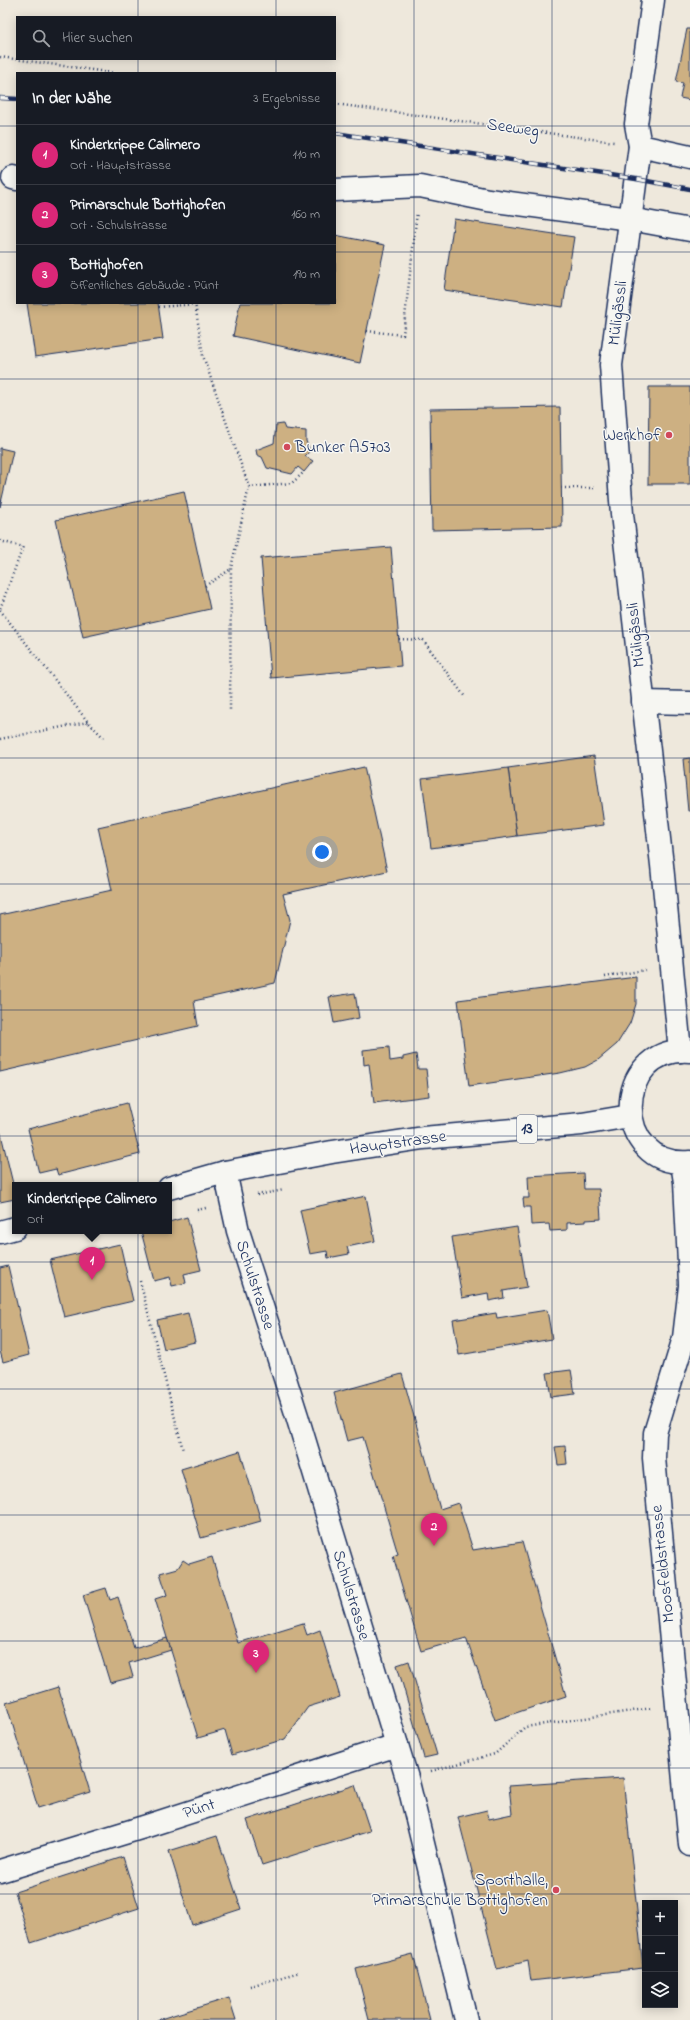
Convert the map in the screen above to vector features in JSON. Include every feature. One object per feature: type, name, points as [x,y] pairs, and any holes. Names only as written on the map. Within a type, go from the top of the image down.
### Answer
[{"type":"street","name":"Müligässli","points":[[653,0],[636,124],[640,146],[611,365],[620,488],[643,702],[685,1051]]},
{"type":"street","points":[[640,146],[690,157]]},
{"type":"street","points":[[336,190],[420,186],[488,200],[630,219],[690,230]]},
{"type":"street","points":[[643,702],[690,703]]},
{"type":"street","points":[[685,1051],[662,1056],[643,1070],[636,1080],[630,1098],[630,1116],[634,1130],[642,1143],[660,1157],[686,1162]]},
{"type":"street","name":"Hauptstrasse","points":[[172,1187],[225,1172],[310,1156],[423,1138],[582,1124],[630,1116]]},
{"type":"street","name":"Moosfeldstrasse","points":[[686,1162],[685,1182],[690,1284],[684,1338],[655,1433],[654,1476],[682,1661],[676,1704],[690,1845]]},
{"type":"street","name":"Schulstrasse","points":[[225,1172],[238,1231],[300,1424],[407,1778],[466,2020]]},
{"type":"street","points":[[0,1232],[12,1229]]},
{"type":"street","name":"Pünt","points":[[0,1871],[147,1826],[397,1745]]},
{"type":"path","points":[[0,57],[16,59]]},
{"type":"path","points":[[21,60],[107,72]]},
{"type":"path","name":"Seeweg","points":[[336,104],[640,146]]},
{"type":"path","points":[[367,331],[403,335],[420,186]]},
{"type":"path","points":[[159,307],[195,304],[203,356],[249,487],[231,568],[230,710]]},
{"type":"path","points":[[249,487],[292,484],[304,472]]},
{"type":"path","points":[[561,488],[620,488]]},
{"type":"path","points":[[0,541],[23,547],[0,610],[88,722],[104,738]]},
{"type":"path","points":[[205,586],[231,568]]},
{"type":"path","points":[[399,639],[423,640],[465,698]]},
{"type":"path","points":[[0,739],[88,722]]},
{"type":"path","points":[[605,977],[639,971]]},
{"type":"path","points":[[140,1281],[183,1450]]},
{"type":"path","points":[[407,1778],[494,1754],[525,1727],[676,1704]]},
{"type":"path","points":[[250,1986],[300,1972]]},
{"type":"building","points":[[687,29],[690,29],[690,100],[680,98],[683,83],[676,82]]},
{"type":"building","points":[[454,219],[574,237],[563,307],[444,290]]},
{"type":"building","points":[[336,235],[385,245],[360,363],[233,336],[240,304],[336,304]]},
{"type":"building","points":[[27,304],[158,304],[163,339],[35,357]]},
{"type":"building","name":"Werkhof","points":[[649,387],[690,387],[690,484],[648,484]]},
{"type":"building","points":[[560,407],[562,527],[432,530],[430,409]]},
{"type":"building","name":"Bunker A5703","points":[[283,424],[285,429],[306,431],[306,441],[310,451],[305,456],[313,461],[304,472],[298,467],[292,474],[267,468],[262,457],[257,455],[256,450],[274,443],[276,425]]},
{"type":"building","points":[[0,448],[13,451],[0,507]]},
{"type":"building","points":[[184,491],[210,609],[83,637],[56,520]]},
{"type":"building","points":[[391,547],[401,666],[271,678],[261,558]]},
{"type":"building","points":[[594,756],[604,825],[517,836],[508,768]]},
{"type":"building","points":[[690,758],[690,811],[688,811],[683,759]]},
{"type":"building","points":[[364,767],[387,871],[283,894],[290,920],[275,983],[194,1001],[198,1026],[0,1072],[0,915],[112,890],[98,827]]},
{"type":"building","points":[[508,768],[517,836],[431,848],[422,779]]},
{"type":"building","points":[[636,977],[636,1004],[630,1023],[617,1044],[598,1060],[585,1067],[560,1073],[469,1086],[458,1000]]},
{"type":"building","points":[[355,993],[359,1018],[334,1023],[329,997]]},
{"type":"building","points":[[389,1047],[390,1061],[403,1059],[403,1057],[416,1054],[418,1069],[426,1069],[429,1096],[374,1103],[369,1064],[364,1065],[363,1050]]},
{"type":"building","points":[[127,1103],[140,1154],[58,1175],[56,1169],[39,1173],[28,1129]]},
{"type":"building","points":[[0,1130],[13,1182],[12,1200],[0,1202]]},
{"type":"building","points":[[583,1173],[584,1189],[599,1189],[601,1219],[586,1220],[586,1222],[567,1223],[567,1230],[550,1231],[549,1224],[531,1225],[530,1207],[524,1207],[523,1198],[529,1198],[528,1176]]},
{"type":"building","points":[[366,1196],[375,1241],[347,1247],[349,1254],[328,1258],[327,1251],[310,1254],[300,1210]]},
{"type":"building","points":[[187,1217],[201,1270],[184,1274],[186,1283],[172,1286],[170,1277],[154,1281],[142,1234],[172,1234],[172,1221]]},
{"type":"building","points":[[517,1227],[527,1287],[503,1291],[504,1298],[489,1301],[488,1293],[462,1298],[452,1237]]},
{"type":"building","points":[[120,1244],[133,1301],[64,1317],[50,1260]]},
{"type":"building","points":[[8,1266],[29,1355],[3,1362],[0,1351],[0,1268]]},
{"type":"building","points":[[547,1310],[552,1339],[459,1355],[453,1320],[496,1313],[497,1318]]},
{"type":"building","points":[[188,1313],[195,1342],[164,1349],[157,1320]]},
{"type":"building","points":[[571,1370],[575,1394],[551,1397],[547,1373]]},
{"type":"building","points":[[402,1374],[440,1509],[458,1503],[473,1550],[522,1542],[566,1696],[495,1720],[466,1638],[421,1651],[393,1556],[398,1554],[363,1437],[347,1441],[334,1393]]},
{"type":"building","points":[[565,1446],[567,1464],[558,1465],[555,1447]]},
{"type":"building","points":[[240,1451],[261,1521],[201,1538],[181,1469]]},
{"type":"building","points":[[212,1557],[238,1643],[303,1623],[307,1635],[320,1630],[340,1697],[308,1707],[285,1739],[232,1755],[225,1730],[198,1738],[155,1599],[167,1595],[160,1573],[178,1568],[183,1560],[189,1564]]},
{"type":"building","points":[[106,1588],[110,1600],[118,1597],[134,1648],[167,1638],[171,1650],[129,1663],[133,1677],[110,1683],[83,1595]]},
{"type":"building","points":[[409,1661],[437,1755],[424,1758],[397,1665]]},
{"type":"building","points":[[58,1687],[90,1792],[38,1808],[6,1703]]},
{"type":"building","name":"Sporthalle, Primarschule Bottighofen","points":[[623,1778],[642,1968],[531,1981],[528,1961],[497,1969],[458,1817],[487,1810],[489,1819],[512,1814],[509,1786]]},
{"type":"building","points":[[355,1785],[370,1831],[262,1865],[247,1820]]},
{"type":"building","points":[[217,1836],[241,1909],[192,1925],[169,1851]]},
{"type":"building","points":[[123,1857],[139,1908],[31,1943],[15,1892]]},
{"type":"building","points":[[413,1954],[430,2020],[369,2020],[356,1969]]},
{"type":"building","points":[[229,1998],[236,2020],[157,2020]]},
{"type":"railway","points":[[0,98],[16,99]]},
{"type":"railway","points":[[336,133],[636,179],[690,189]]},
{"type":"place","name":"Werkhof","points":[[669,435]]},
{"type":"place","name":"Bunker A5703","points":[[287,447]]},
{"type":"place","name":"Kinderkrippe Calimero","points":[[92,1280]]},
{"type":"place","name":"Primarschule Bottighofen","points":[[434,1546]]},
{"type":"place","name":"Bottighofen","points":[[256,1673]]},
{"type":"place","name":"Sporthalle, Primarschule Bottighofen","points":[[556,1890]]}]
